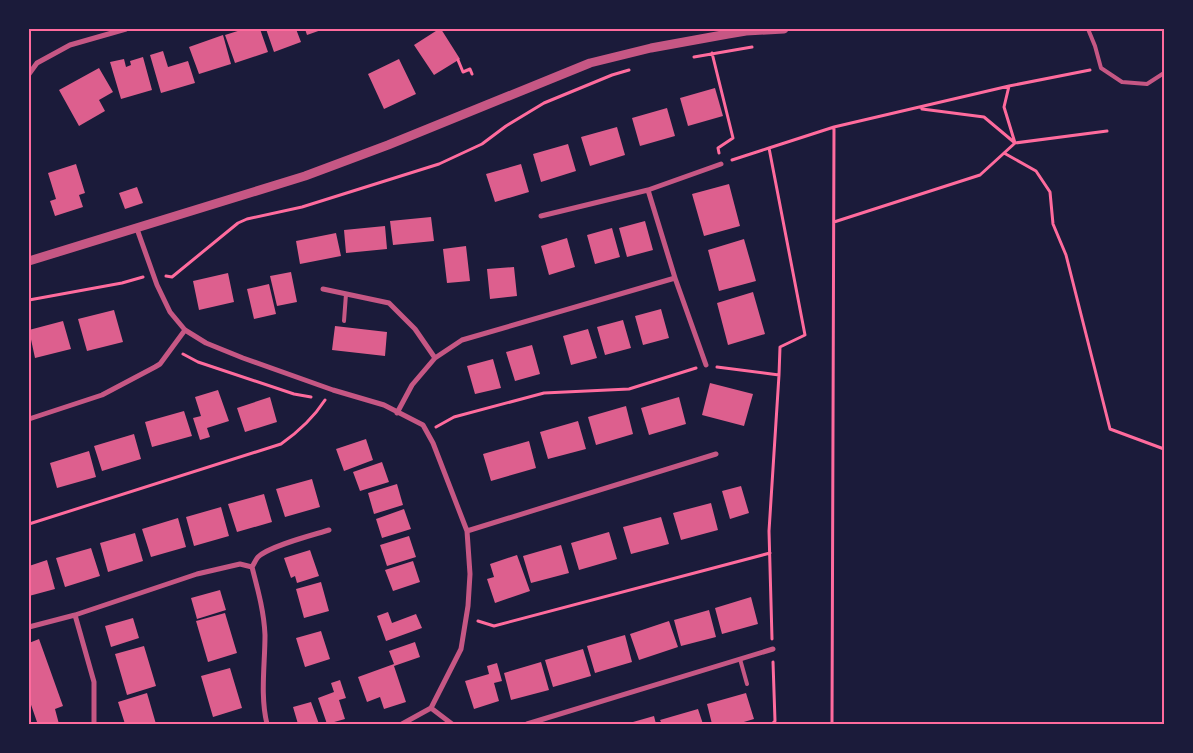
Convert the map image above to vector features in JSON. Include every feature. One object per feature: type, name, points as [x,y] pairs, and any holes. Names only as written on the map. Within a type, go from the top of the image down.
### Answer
[{"type":"street","points":[[29,74],[36,63],[70,45],[126,29]]},
{"type":"street","points":[[29,259],[137,229],[305,176],[590,63],[651,48],[746,31],[784,29]]},
{"type":"street","points":[[541,216],[648,190],[721,164]]},
{"type":"street","points":[[648,190],[675,278],[706,366]]},
{"type":"street","points":[[137,229],[153,274],[170,312],[185,330],[206,343],[333,390],[384,405],[423,425],[427,432],[450,484],[467,532],[470,574],[468,606],[461,649],[431,708],[402,724]]},
{"type":"street","points":[[397,413],[412,385],[435,358],[462,340],[675,278]]},
{"type":"street","points":[[323,289],[388,303],[415,329],[435,358]]},
{"type":"street","points":[[29,419],[102,395],[160,364],[185,330]]},
{"type":"street","points":[[467,532],[716,454]]},
{"type":"street","points":[[267,724],[264,692],[265,633],[262,607],[252,567],[258,556],[296,540],[329,530]]},
{"type":"street","points":[[29,627],[75,615],[197,574],[240,564],[252,567]]},
{"type":"street","points":[[75,615],[94,682],[94,724]]},
{"type":"street","points":[[528,724],[773,649]]},
{"type":"street","points":[[431,708],[452,724]]},
{"type":"lane","points":[[1088,29],[1101,68],[1122,82],[1147,84],[1164,73]]},
{"type":"lane","points":[[344,321],[346,294]]},
{"type":"lane","points":[[740,659],[747,684]]},
{"type":"path","points":[[708,38],[733,138],[718,148],[721,164],[834,127],[1009,86],[1101,68]]},
{"type":"path","points":[[685,58],[755,46]]},
{"type":"path","points":[[458,60],[463,72],[470,69],[472,74]]},
{"type":"path","points":[[29,300],[122,283],[153,274],[172,277],[238,223],[247,219],[302,206],[439,164],[482,144],[506,126],[544,104],[612,75],[631,70]]},
{"type":"path","points":[[1009,86],[1004,108],[1015,142]]},
{"type":"path","points":[[919,108],[984,117],[1015,142]]},
{"type":"path","points":[[832,724],[834,127]]},
{"type":"path","points":[[834,222],[980,175],[1015,142],[1107,131]]},
{"type":"path","points":[[769,148],[805,336],[780,347],[769,531],[775,721],[772,724]]},
{"type":"path","points":[[1004,153],[1036,171],[1050,192],[1052,224],[1066,255],[1110,429],[1164,448]]},
{"type":"path","points":[[172,348],[198,362],[285,392],[326,400]]},
{"type":"path","points":[[427,432],[454,417],[544,393],[629,389],[706,366],[778,375]]},
{"type":"path","points":[[29,524],[281,444],[291,437],[319,409],[333,390]]},
{"type":"path","points":[[468,606],[478,621],[494,626],[770,553]]},
{"type":"building","points":[[244,29],[260,29],[268,52],[235,63],[225,35]]},
{"type":"building","points":[[266,29],[296,29],[301,42],[274,52]]},
{"type":"building","points":[[305,29],[324,29],[307,35]]},
{"type":"building","points":[[441,29],[460,59],[434,75],[414,45]]},
{"type":"building","points":[[223,35],[231,64],[199,74],[189,47]]},
{"type":"building","points":[[163,51],[168,67],[188,61],[195,83],[161,93],[150,55]]},
{"type":"building","points":[[143,57],[152,90],[121,99],[110,62],[124,59],[126,67],[131,65],[130,61]]},
{"type":"building","points":[[399,59],[416,94],[384,109],[368,74]]},
{"type":"building","points":[[99,68],[113,92],[99,100],[105,111],[79,126],[59,90]]},
{"type":"building","points":[[715,88],[723,116],[688,126],[680,98]]},
{"type":"building","points":[[667,108],[675,136],[640,146],[632,118]]},
{"type":"building","points":[[617,127],[625,155],[590,166],[581,137]]},
{"type":"building","points":[[568,144],[576,171],[541,182],[533,154]]},
{"type":"building","points":[[76,164],[85,193],[79,195],[83,207],[55,216],[50,201],[56,199],[48,173]]},
{"type":"building","points":[[521,164],[529,192],[495,202],[486,174]]},
{"type":"building","points":[[729,184],[740,226],[704,236],[692,194]]},
{"type":"building","points":[[137,187],[143,203],[125,209],[119,193]]},
{"type":"building","points":[[431,217],[434,241],[393,245],[390,221]]},
{"type":"building","points":[[645,221],[653,250],[627,257],[619,228]]},
{"type":"building","points":[[385,226],[387,249],[346,253],[344,230]]},
{"type":"building","points":[[612,228],[620,257],[595,264],[587,235]]},
{"type":"building","points":[[336,233],[341,256],[300,264],[296,241]]},
{"type":"building","points":[[567,238],[575,267],[549,275],[541,246]]},
{"type":"building","points":[[744,239],[756,281],[719,291],[708,250]]},
{"type":"building","points":[[466,246],[470,281],[447,283],[443,249]]},
{"type":"building","points":[[514,267],[517,296],[490,299],[487,269]]},
{"type":"building","points":[[291,272],[297,302],[277,306],[270,276]]},
{"type":"building","points":[[228,273],[234,302],[199,310],[193,281]]},
{"type":"building","points":[[269,284],[276,314],[254,319],[247,289]]},
{"type":"building","points":[[753,292],[765,334],[728,345],[717,303]]},
{"type":"building","points":[[661,309],[669,338],[643,345],[635,316]]},
{"type":"building","points":[[114,310],[123,342],[87,351],[78,319]]},
{"type":"building","points":[[623,320],[631,348],[605,355],[597,327]]},
{"type":"building","points":[[63,321],[71,349],[35,358],[29,330]]},
{"type":"building","points":[[335,326],[387,332],[385,356],[332,350]]},
{"type":"building","points":[[588,329],[597,358],[571,365],[563,336]]},
{"type":"building","points":[[532,345],[540,374],[515,381],[506,352]]},
{"type":"building","points":[[493,359],[501,388],[475,394],[467,366]]},
{"type":"building","points":[[710,383],[753,394],[744,426],[702,415]]},
{"type":"building","points":[[218,390],[229,421],[207,428],[210,437],[200,440],[193,418],[201,416],[195,397]]},
{"type":"building","points":[[270,397],[277,422],[245,432],[237,408]]},
{"type":"building","points":[[679,397],[686,424],[649,435],[641,408]]},
{"type":"building","points":[[626,406],[633,434],[596,445],[588,417]]},
{"type":"building","points":[[184,411],[192,436],[152,447],[145,422]]},
{"type":"building","points":[[578,421],[586,449],[548,459],[540,432]]},
{"type":"building","points":[[134,434],[141,459],[102,471],[94,446]]},
{"type":"building","points":[[366,439],[373,460],[344,471],[336,449]]},
{"type":"building","points":[[529,441],[536,468],[491,481],[483,454]]},
{"type":"building","points":[[89,451],[96,477],[57,488],[50,463]]},
{"type":"building","points":[[382,462],[389,482],[360,491],[353,472]]},
{"type":"building","points":[[312,479],[320,507],[285,517],[276,489]]},
{"type":"building","points":[[397,484],[403,505],[374,514],[368,493]]},
{"type":"building","points":[[741,486],[749,513],[730,519],[722,491]]},
{"type":"building","points":[[264,494],[272,522],[237,532],[228,504]]},
{"type":"building","points":[[711,503],[718,530],[681,540],[673,513]]},
{"type":"building","points":[[221,507],[229,536],[194,546],[186,517]]},
{"type":"building","points":[[404,509],[411,529],[382,538],[376,519]]},
{"type":"building","points":[[661,517],[669,544],[631,554],[623,527]]},
{"type":"building","points":[[178,518],[186,547],[151,557],[142,529]]},
{"type":"building","points":[[609,532],[617,559],[579,570],[571,543]]},
{"type":"building","points":[[135,533],[143,561],[108,572],[100,543]]},
{"type":"building","points":[[409,536],[416,557],[387,566],[380,545]]},
{"type":"building","points":[[561,545],[569,573],[531,583],[523,556]]},
{"type":"building","points":[[91,548],[100,576],[65,587],[56,558]]},
{"type":"building","points":[[310,550],[319,576],[297,583],[295,576],[291,578],[284,558]]},
{"type":"building","points":[[517,555],[530,591],[495,603],[487,579],[494,577],[490,564]]},
{"type":"building","points":[[47,560],[55,589],[29,596],[29,566]]},
{"type":"building","points":[[413,561],[420,582],[393,591],[385,570]]},
{"type":"building","points":[[321,582],[329,611],[304,618],[296,589]]},
{"type":"building","points":[[220,590],[226,610],[197,619],[191,598]]},
{"type":"building","points":[[751,597],[758,624],[722,634],[715,608]]},
{"type":"building","points":[[709,610],[716,637],[681,646],[674,620]]},
{"type":"building","points":[[388,612],[392,623],[416,614],[422,628],[386,641],[377,616]]},
{"type":"building","points":[[225,613],[237,653],[208,662],[196,621]]},
{"type":"building","points":[[133,618],[139,638],[111,647],[105,626]]},
{"type":"building","points":[[669,621],[678,647],[639,660],[630,634]]},
{"type":"building","points":[[321,631],[330,659],[305,667],[296,638]]},
{"type":"building","points":[[625,635],[632,662],[595,673],[587,646]]},
{"type":"building","points":[[39,639],[63,706],[55,709],[59,724],[30,724],[37,722],[29,699],[29,643]]},
{"type":"building","points":[[415,642],[420,657],[394,666],[406,702],[384,709],[380,697],[367,702],[358,677],[394,664],[389,651]]},
{"type":"building","points":[[144,646],[156,686],[127,695],[115,654]]},
{"type":"building","points":[[583,649],[591,676],[553,687],[545,660]]},
{"type":"building","points":[[541,662],[549,690],[511,700],[504,673]]},
{"type":"building","points":[[497,663],[502,681],[494,683],[499,701],[474,709],[465,681],[489,674],[487,666]]},
{"type":"building","points":[[230,668],[242,708],[213,717],[201,676]]},
{"type":"building","points":[[340,680],[346,698],[339,700],[345,719],[327,724],[318,698],[334,692],[331,683]]},
{"type":"building","points":[[147,693],[156,724],[125,724],[118,702]]},
{"type":"building","points":[[746,693],[754,719],[737,724],[712,724],[707,704]]},
{"type":"building","points":[[311,702],[319,724],[298,724],[293,707]]},
{"type":"building","points":[[698,709],[703,724],[662,724],[660,720]]},
{"type":"building","points":[[654,716],[656,724],[626,724]]}]
